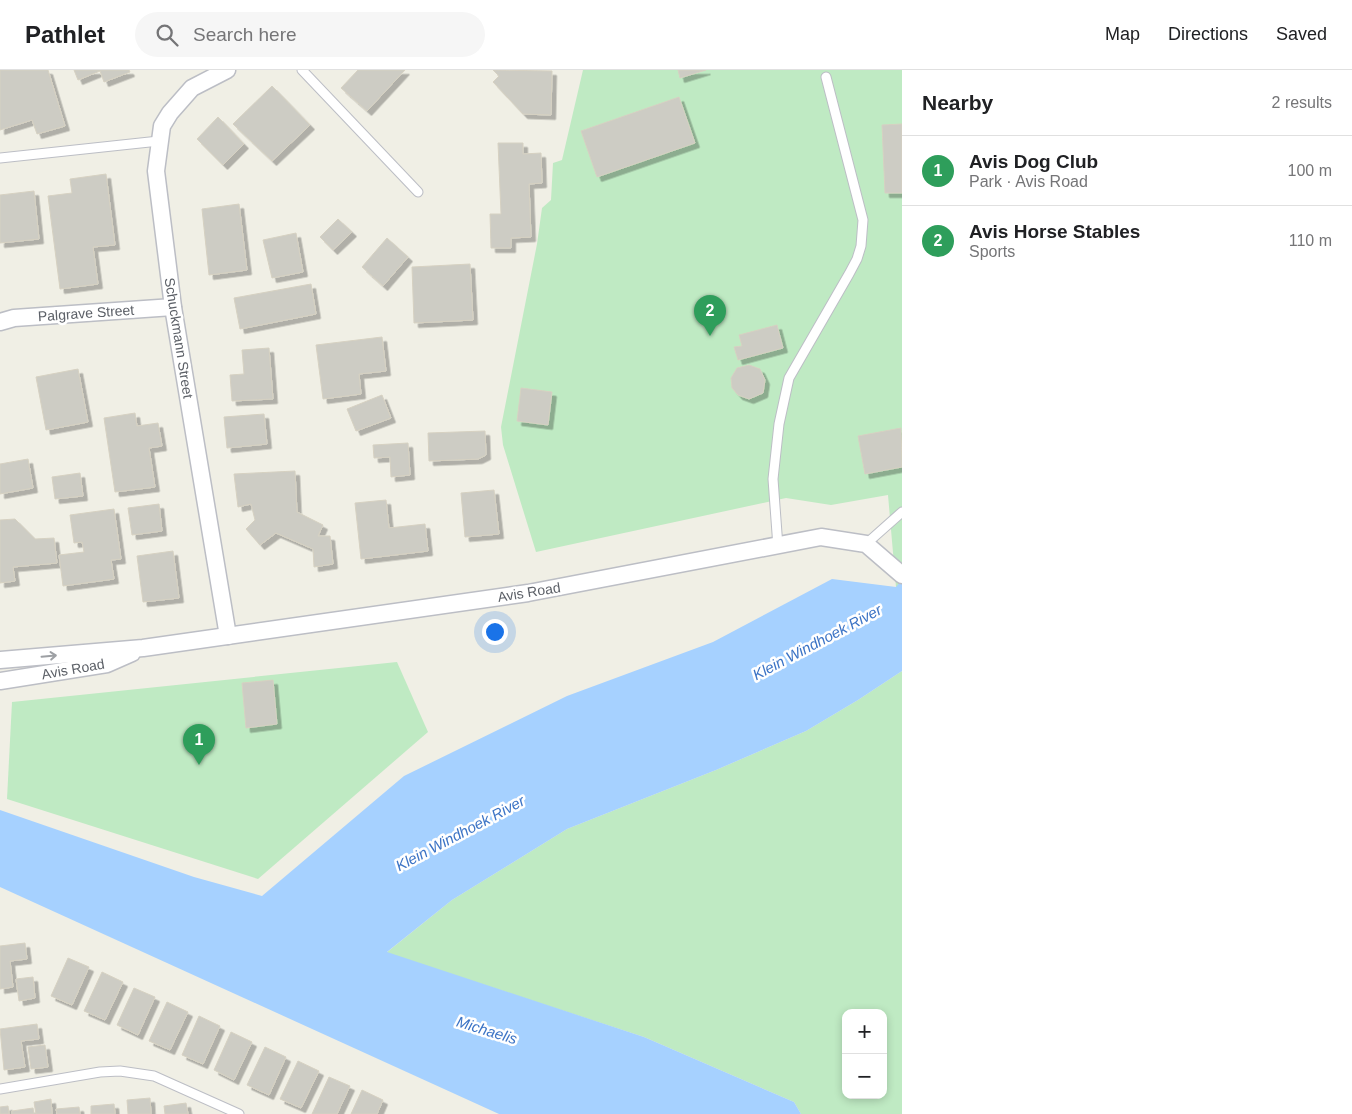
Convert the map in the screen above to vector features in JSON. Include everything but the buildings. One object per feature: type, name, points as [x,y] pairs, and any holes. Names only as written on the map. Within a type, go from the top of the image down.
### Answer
[{"type":"street","name":"Schuckmann Street","points":[[227,70],[192,88],[170,113],[162,126],[156,171],[173,307],[228,636]]},
{"type":"street","name":"Palgrave Street","points":[[0,322],[14,318],[173,307]]},
{"type":"street","name":"Avis Road","points":[[0,660],[143,648],[528,593],[778,547],[821,537],[866,544]]},
{"type":"street","points":[[866,544],[902,575]]},
{"type":"street","name":"Avis Road","points":[[0,681],[107,664],[143,648]]},
{"type":"lane","points":[[302,70],[418,192]]},
{"type":"lane","points":[[778,547],[773,479],[779,424],[790,378],[846,280],[857,259],[861,246],[863,220],[826,77]]},
{"type":"lane","points":[[0,158],[159,142]]},
{"type":"lane","points":[[866,544],[902,512]]},
{"type":"lane","points":[[0,1090],[100,1072],[120,1071],[154,1076],[238,1114]]},
{"type":"green space","points":[[583,70],[902,70],[902,592],[896,587],[888,495],[831,505],[786,498],[536,552],[503,445],[501,427],[537,244],[542,208],[551,200],[553,163],[562,160]]},
{"type":"green space","points":[[397,662],[428,732],[258,879],[7,799],[12,702]]},
{"type":"green space","points":[[902,671],[902,1114],[801,1114],[794,1102],[644,1037],[386,953],[452,900],[567,829],[716,770],[806,731]]},
{"type":"water","points":[[832,579],[896,587],[902,580],[902,671],[806,731],[716,770],[567,829],[452,900],[387,952],[644,1037],[794,1102],[801,1114],[499,1114],[0,887],[0,810],[194,877],[262,896],[404,776],[567,696],[713,642]]},
{"type":"place","name":"Avis Horse Stables","points":[[710,336]]},
{"type":"place","name":"Avis Dog Club","points":[[199,765]]},
{"type":"water label","name":"Klein Windhoek River","points":[[817,642]]},
{"type":"water label","name":"Klein Windhoek River","points":[[460,833]]},
{"type":"water label","name":"Michaelis","points":[[487,1030]]}]
